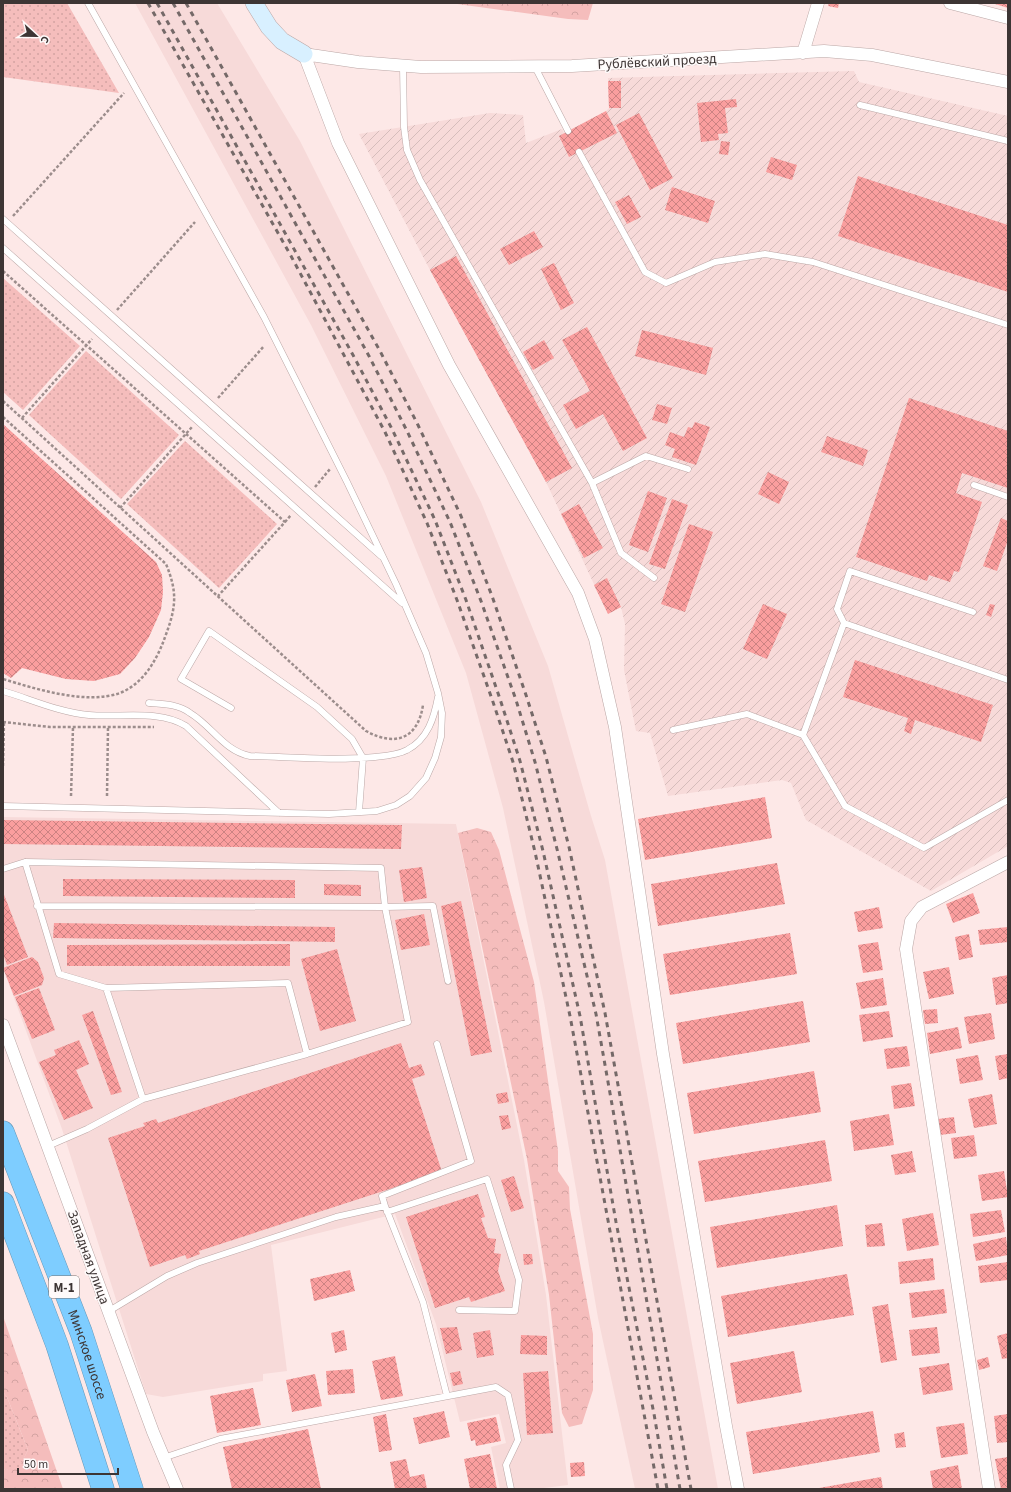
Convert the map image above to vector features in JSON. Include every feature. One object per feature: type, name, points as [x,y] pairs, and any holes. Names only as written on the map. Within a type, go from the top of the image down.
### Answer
[{"type":"highway","name":"Минское шоссе","points":[[3,1132],[81,1332],[132,1489]]},
{"type":"highway","name":"Минское шоссе","points":[[3,1203],[57,1345],[103,1489]]},
{"type":"street","points":[[254,3],[269,27],[282,41],[304,54],[338,143],[449,365],[578,593],[594,639],[615,727],[664,1061],[724,1418],[738,1489]]},
{"type":"street","points":[[803,53],[818,3]]},
{"type":"street","points":[[950,3],[1008,18]]},
{"type":"street","name":"Рублёвский проезд","points":[[304,54],[338,60],[402,66],[572,66],[824,51],[872,55],[1008,82]]},
{"type":"street","points":[[989,1489],[906,949],[912,922],[922,907],[1008,862]]},
{"type":"street","name":"Западная улица","points":[[3,1024],[163,1458],[177,1489]]},
{"type":"lane","points":[[3,806],[329,814],[377,811],[396,805],[410,796],[426,778],[435,758],[441,737],[442,713],[438,693],[426,653],[344,475],[264,317],[88,3]]},
{"type":"lane","points":[[534,65],[568,131]]},
{"type":"lane","points":[[402,66],[404,126],[407,150],[420,180],[592,483],[621,553],[654,578]]},
{"type":"lane","points":[[860,105],[1008,141]]},
{"type":"lane","points":[[579,152],[645,272],[666,283],[715,262],[765,254],[813,262],[1008,325]]},
{"type":"lane","points":[[5,221],[383,558]]},
{"type":"lane","points":[[3,248],[405,605]]},
{"type":"lane","points":[[592,483],[646,456],[688,469]]},
{"type":"lane","points":[[974,486],[1008,497]]},
{"type":"lane","points":[[973,612],[850,571],[837,609],[844,623],[1008,680]]},
{"type":"lane","points":[[803,735],[844,623]]},
{"type":"lane","points":[[232,708],[181,679],[209,631],[317,707],[352,739],[363,758],[359,812]]},
{"type":"lane","points":[[3,691],[68,712],[88,716],[163,717],[177,720],[186,726],[279,813]]},
{"type":"lane","points":[[148,703],[171,705],[190,712],[232,750],[240,754],[250,756],[352,759],[398,753],[407,750],[419,742],[427,732],[432,720],[438,693]]},
{"type":"lane","points":[[673,730],[747,714],[803,735],[845,806],[924,848],[1008,800]]},
{"type":"lane","points":[[25,862],[59,974],[106,988],[288,983],[307,1054]]},
{"type":"lane","points":[[3,869],[25,862],[381,868],[385,907],[408,1022],[307,1054],[143,1100],[87,1129],[48,1146]]},
{"type":"lane","points":[[38,906],[433,906],[448,981]]},
{"type":"lane","points":[[106,988],[143,1100]]},
{"type":"lane","points":[[437,1044],[471,1161],[382,1196],[423,1302],[447,1396]]},
{"type":"lane","points":[[109,1310],[168,1276],[197,1263],[336,1218],[386,1209],[487,1179],[519,1280],[515,1310],[459,1310]]},
{"type":"lane","points":[[163,1458],[220,1439],[496,1387],[508,1395],[518,1440],[506,1465],[512,1489]]},
{"type":"path","points":[[5,221],[15,215],[124,93]]},
{"type":"path","points":[[112,316],[195,222]]},
{"type":"path","points":[[3,271],[285,522],[218,596]]},
{"type":"path","points":[[22,418],[98,332]]},
{"type":"path","points":[[212,405],[264,346]]},
{"type":"path","points":[[3,401],[366,731],[376,737],[388,740],[404,738],[412,732],[417,724],[422,714],[424,705]]},
{"type":"path","points":[[3,417],[166,564],[174,588],[174,607],[172,618],[159,653],[146,673],[137,683],[120,692],[103,696],[82,697],[49,691],[3,678]]},
{"type":"path","points":[[120,508],[198,421]]},
{"type":"path","points":[[3,766],[4,722],[50,727],[154,727]]},
{"type":"path","points":[[71,796],[72,727]]},
{"type":"path","points":[[107,796],[108,727]]},
{"type":"shaded area","points":[[135,3],[217,3],[300,141],[481,502],[548,666],[605,860],[718,1489],[635,1489],[598,1318],[544,1002],[503,808],[466,673],[386,476],[311,325]]},
{"type":"shaded area","points":[[854,71],[859,82],[1008,116],[1008,846],[931,891],[806,820],[791,783],[782,780],[668,796],[650,733],[636,731],[624,670],[625,624],[621,607],[608,614],[546,482],[430,270],[359,134],[490,113],[523,115],[526,143],[562,129],[564,133],[606,111],[609,108],[608,78]]},
{"type":"shaded area","points":[[3,817],[456,824],[524,1160],[546,1295],[568,1485],[536,1489],[500,1489],[491,1447],[506,1443],[499,1414],[460,1422],[436,1324],[395,1214],[271,1245],[287,1371],[263,1374],[263,1381],[163,1397],[146,1394],[62,1129],[3,968]]},
{"type":"green space","points":[[3,3],[67,3],[119,93],[3,77]]},
{"type":"green space","points":[[450,3],[593,3],[588,20],[568,19]]},
{"type":"green space","points":[[3,278],[80,346],[23,410],[3,392]]},
{"type":"green space","points":[[86,351],[179,435],[121,499],[29,415]]},
{"type":"green space","points":[[185,441],[277,524],[219,588],[127,504]]},
{"type":"green space","points":[[477,828],[491,832],[499,850],[534,982],[558,1151],[558,1171],[569,1187],[570,1209],[593,1334],[593,1390],[582,1424],[569,1427],[562,1413],[549,1295],[527,1159],[458,833]]},
{"type":"green space","points":[[3,1316],[63,1489],[3,1489],[3,1470],[19,1467],[28,1450],[7,1397],[3,1392]]},
{"type":"green space","points":[[3,1392],[7,1397],[28,1450],[19,1468],[3,1470]]},
{"type":"building","points":[[829,3],[839,3],[838,8],[828,6]]},
{"type":"building","points":[[1008,3],[1008,8],[995,4]]},
{"type":"building","points":[[608,81],[621,81],[621,108],[609,108]]},
{"type":"building","points":[[736,99],[737,107],[725,108],[728,133],[718,134],[719,140],[701,142],[697,103]]},
{"type":"building","points":[[606,111],[617,133],[569,157],[559,136]]},
{"type":"building","points":[[639,113],[673,178],[650,190],[616,125]]},
{"type":"building","points":[[721,141],[730,142],[728,155],[719,154]]},
{"type":"building","points":[[771,157],[797,165],[792,180],[766,172]]},
{"type":"building","points":[[858,176],[1008,225],[1008,292],[838,236]]},
{"type":"building","points":[[672,187],[715,201],[708,223],[665,210]]},
{"type":"building","points":[[629,195],[641,217],[627,224],[615,202]]},
{"type":"building","points":[[534,231],[543,247],[509,265],[500,249]]},
{"type":"building","points":[[456,256],[572,468],[546,482],[430,270]]},
{"type":"building","points":[[554,263],[574,303],[561,310],[541,269]]},
{"type":"building","points":[[587,327],[647,438],[623,451],[603,414],[576,429],[563,405],[590,391],[562,340]]},
{"type":"building","points":[[642,330],[713,348],[706,375],[635,356]]},
{"type":"building","points":[[544,340],[554,358],[533,370],[523,352]]},
{"type":"building","points":[[909,398],[1008,431],[1008,488],[962,473],[956,493],[982,502],[959,572],[954,571],[950,582],[929,575],[927,581],[856,557]]},
{"type":"building","points":[[657,404],[672,408],[667,424],[652,420]]},
{"type":"building","points":[[695,422],[710,427],[696,465],[672,457],[675,449],[665,445],[670,432],[684,437],[688,427],[692,428]]},
{"type":"building","points":[[3,424],[156,562],[162,575],[163,592],[161,610],[149,637],[135,658],[120,674],[94,681],[66,679],[22,668],[11,678],[3,673]]},
{"type":"building","points":[[827,436],[868,450],[863,466],[821,452]]},
{"type":"building","points":[[768,472],[789,482],[779,504],[758,494]]},
{"type":"building","points":[[648,491],[667,498],[648,552],[629,545]]},
{"type":"building","points":[[672,499],[688,505],[665,569],[649,564]]},
{"type":"building","points":[[579,504],[603,548],[584,558],[561,514]]},
{"type":"building","points":[[1001,518],[1008,521],[1008,540],[997,571],[983,566]]},
{"type":"building","points":[[689,524],[713,532],[685,612],[661,604]]},
{"type":"building","points":[[607,578],[621,607],[608,614],[594,585]]},
{"type":"building","points":[[763,604],[787,614],[767,659],[743,649]]},
{"type":"building","points":[[990,604],[995,605],[991,617],[986,615]]},
{"type":"building","points":[[855,660],[993,705],[981,742],[915,720],[911,734],[904,731],[908,718],[843,697]]},
{"type":"building","points":[[765,797],[772,838],[645,860],[638,819]]},
{"type":"building","points":[[3,820],[402,825],[401,849],[3,844]]},
{"type":"building","points":[[777,863],[785,904],[658,926],[651,884]]},
{"type":"building","points":[[422,867],[427,898],[404,902],[399,870]]},
{"type":"building","points":[[63,879],[295,880],[295,898],[63,896]]},
{"type":"building","points":[[324,884],[361,885],[361,896],[324,895]]},
{"type":"building","points":[[3,892],[28,957],[7,965],[3,954]]},
{"type":"building","points":[[973,893],[980,913],[953,923],[946,904]]},
{"type":"building","points":[[461,901],[492,1052],[471,1056],[441,906]]},
{"type":"building","points":[[879,907],[883,928],[858,932],[854,912]]},
{"type":"building","points":[[424,914],[430,945],[401,950],[395,920]]},
{"type":"building","points":[[54,923],[335,927],[335,942],[53,938]]},
{"type":"building","points":[[1008,927],[1008,942],[980,945],[978,930]]},
{"type":"building","points":[[790,933],[797,974],[670,995],[663,954]]},
{"type":"building","points":[[969,934],[973,957],[959,960],[955,937]]},
{"type":"building","points":[[878,942],[883,970],[863,973],[858,945]]},
{"type":"building","points":[[290,944],[290,966],[67,966],[67,945]]},
{"type":"building","points":[[337,949],[356,1021],[320,1031],[301,959]]},
{"type":"building","points":[[32,957],[38,962],[44,978],[42,985],[14,996],[3,968]]},
{"type":"building","points":[[949,967],[954,994],[929,999],[923,972]]},
{"type":"building","points":[[1008,975],[1008,1003],[996,1005],[992,978]]},
{"type":"building","points":[[883,978],[887,1005],[861,1009],[856,983]]},
{"type":"building","points":[[39,988],[55,1030],[32,1039],[15,997]]},
{"type":"building","points":[[803,1001],[810,1042],[683,1064],[676,1023]]},
{"type":"building","points":[[937,1009],[938,1023],[925,1024],[923,1010]]},
{"type":"building","points":[[93,1011],[122,1092],[111,1095],[82,1015]]},
{"type":"building","points":[[889,1011],[893,1037],[863,1042],[859,1015]]},
{"type":"building","points":[[991,1013],[995,1039],[969,1044],[964,1017]]},
{"type":"building","points":[[958,1027],[962,1048],[930,1054],[927,1033]]},
{"type":"building","points":[[79,1040],[89,1064],[76,1070],[93,1108],[64,1120],[39,1062],[56,1055],[54,1050]]},
{"type":"building","points":[[401,1043],[409,1068],[421,1064],[425,1075],[412,1079],[442,1172],[199,1251],[200,1254],[187,1259],[185,1255],[150,1267],[108,1138],[145,1126],[143,1123],[156,1119],[158,1123]]},
{"type":"building","points":[[907,1046],[910,1066],[887,1069],[884,1049]]},
{"type":"building","points":[[1008,1054],[1008,1078],[999,1080],[995,1056]]},
{"type":"building","points":[[978,1055],[983,1080],[960,1084],[956,1059]]},
{"type":"building","points":[[814,1071],[821,1112],[694,1134],[687,1093]]},
{"type":"building","points":[[911,1083],[915,1106],[894,1109],[891,1086]]},
{"type":"building","points":[[507,1092],[509,1102],[498,1104],[496,1094]]},
{"type":"building","points":[[992,1094],[997,1124],[974,1128],[968,1099]]},
{"type":"building","points":[[889,1114],[894,1145],[854,1151],[850,1121]]},
{"type":"building","points":[[508,1115],[511,1128],[502,1130],[499,1116]]},
{"type":"building","points":[[954,1117],[956,1133],[940,1135],[938,1119]]},
{"type":"building","points":[[974,1135],[977,1156],[954,1159],[951,1138]]},
{"type":"building","points":[[825,1140],[832,1181],[705,1202],[698,1161]]},
{"type":"building","points":[[912,1151],[916,1172],[895,1175],[891,1155]]},
{"type":"building","points":[[1004,1171],[1008,1197],[982,1201],[978,1175]]},
{"type":"building","points":[[514,1176],[524,1208],[511,1212],[501,1180]]},
{"type":"building","points":[[478,1194],[485,1217],[481,1218],[488,1238],[496,1239],[494,1253],[501,1254],[498,1271],[505,1291],[471,1302],[469,1297],[435,1308],[406,1217]]},
{"type":"building","points":[[837,1205],[843,1246],[717,1268],[710,1227]]},
{"type":"building","points":[[1001,1210],[1005,1232],[973,1237],[970,1214]]},
{"type":"building","points":[[933,1213],[939,1245],[907,1251],[902,1219]]},
{"type":"building","points":[[882,1223],[885,1246],[867,1247],[865,1225]]},
{"type":"building","points":[[1006,1237],[1008,1255],[976,1261],[973,1244]]},
{"type":"building","points":[[523,1254],[532,1254],[533,1264],[524,1265]]},
{"type":"building","points":[[933,1258],[935,1280],[900,1284],[898,1262]]},
{"type":"building","points":[[1008,1262],[1008,1280],[980,1283],[978,1266]]},
{"type":"building","points":[[350,1270],[355,1291],[314,1301],[310,1279]]},
{"type":"building","points":[[847,1274],[854,1315],[728,1337],[721,1296]]},
{"type":"building","points":[[944,1289],[947,1313],[912,1318],[909,1293]]},
{"type":"building","points":[[888,1304],[897,1360],[881,1363],[872,1307]]},
{"type":"building","points":[[457,1327],[462,1350],[446,1354],[440,1328]]},
{"type":"building","points":[[937,1327],[940,1353],[912,1356],[909,1330]]},
{"type":"building","points":[[344,1330],[347,1350],[335,1353],[331,1333]]},
{"type":"building","points":[[490,1330],[494,1355],[477,1358],[473,1333]]},
{"type":"building","points":[[1008,1333],[1008,1358],[1002,1359],[997,1336]]},
{"type":"building","points":[[521,1335],[547,1336],[547,1355],[520,1354]]},
{"type":"building","points":[[794,1351],[802,1392],[737,1404],[730,1363]]},
{"type":"building","points":[[395,1356],[403,1396],[381,1400],[372,1361]]},
{"type":"building","points":[[988,1357],[990,1367],[979,1370],[977,1360]]},
{"type":"building","points":[[949,1363],[953,1390],[923,1395],[919,1368]]},
{"type":"building","points":[[353,1369],[355,1393],[328,1395],[326,1371]]},
{"type":"building","points":[[460,1371],[463,1384],[453,1386],[450,1373]]},
{"type":"building","points":[[548,1371],[553,1433],[527,1435],[523,1373]]},
{"type":"building","points":[[315,1374],[322,1406],[292,1412],[286,1380]]},
{"type":"building","points":[[253,1388],[261,1425],[217,1433],[210,1396]]},
{"type":"building","points":[[444,1411],[450,1437],[419,1444],[413,1418]]},
{"type":"building","points":[[873,1411],[880,1452],[753,1474],[746,1432]]},
{"type":"building","points":[[386,1414],[392,1450],[379,1452],[373,1417]]},
{"type":"building","points":[[1008,1414],[1008,1442],[997,1443],[994,1416]]},
{"type":"building","points":[[496,1417],[501,1441],[476,1446],[475,1440],[471,1441],[467,1423]]},
{"type":"building","points":[[964,1423],[968,1454],[941,1458],[936,1427]]},
{"type":"building","points":[[308,1429],[321,1489],[232,1489],[223,1447]]},
{"type":"building","points":[[904,1432],[906,1447],[896,1448],[894,1434]]},
{"type":"building","points":[[490,1454],[497,1489],[470,1489],[464,1459]]},
{"type":"building","points":[[1008,1457],[1008,1488],[1001,1489],[995,1459]]},
{"type":"building","points":[[406,1459],[410,1477],[424,1474],[427,1489],[395,1489],[390,1462]]},
{"type":"building","points":[[584,1462],[585,1476],[571,1477],[570,1463]]},
{"type":"building","points":[[958,1465],[962,1489],[933,1489],[930,1471]]},
{"type":"building","points":[[881,1477],[883,1489],[819,1489],[819,1488]]},
{"type":"railway","points":[[148,3],[291,256],[385,432],[427,523],[457,600],[492,699],[513,762],[535,852],[570,1016],[658,1489]]},
{"type":"railway","points":[[157,3],[353,355],[392,429],[435,520],[466,600],[500,699],[520,761],[543,851],[580,1016],[616,1222],[654,1414],[667,1489]]},
{"type":"railway","points":[[173,3],[369,356],[407,431],[450,522],[481,601],[516,700],[535,762],[596,1014],[680,1489]]},
{"type":"railway","points":[[186,3],[380,351],[418,425],[461,516],[492,596],[526,695],[546,757],[569,847],[605,1013],[691,1489]]}]
